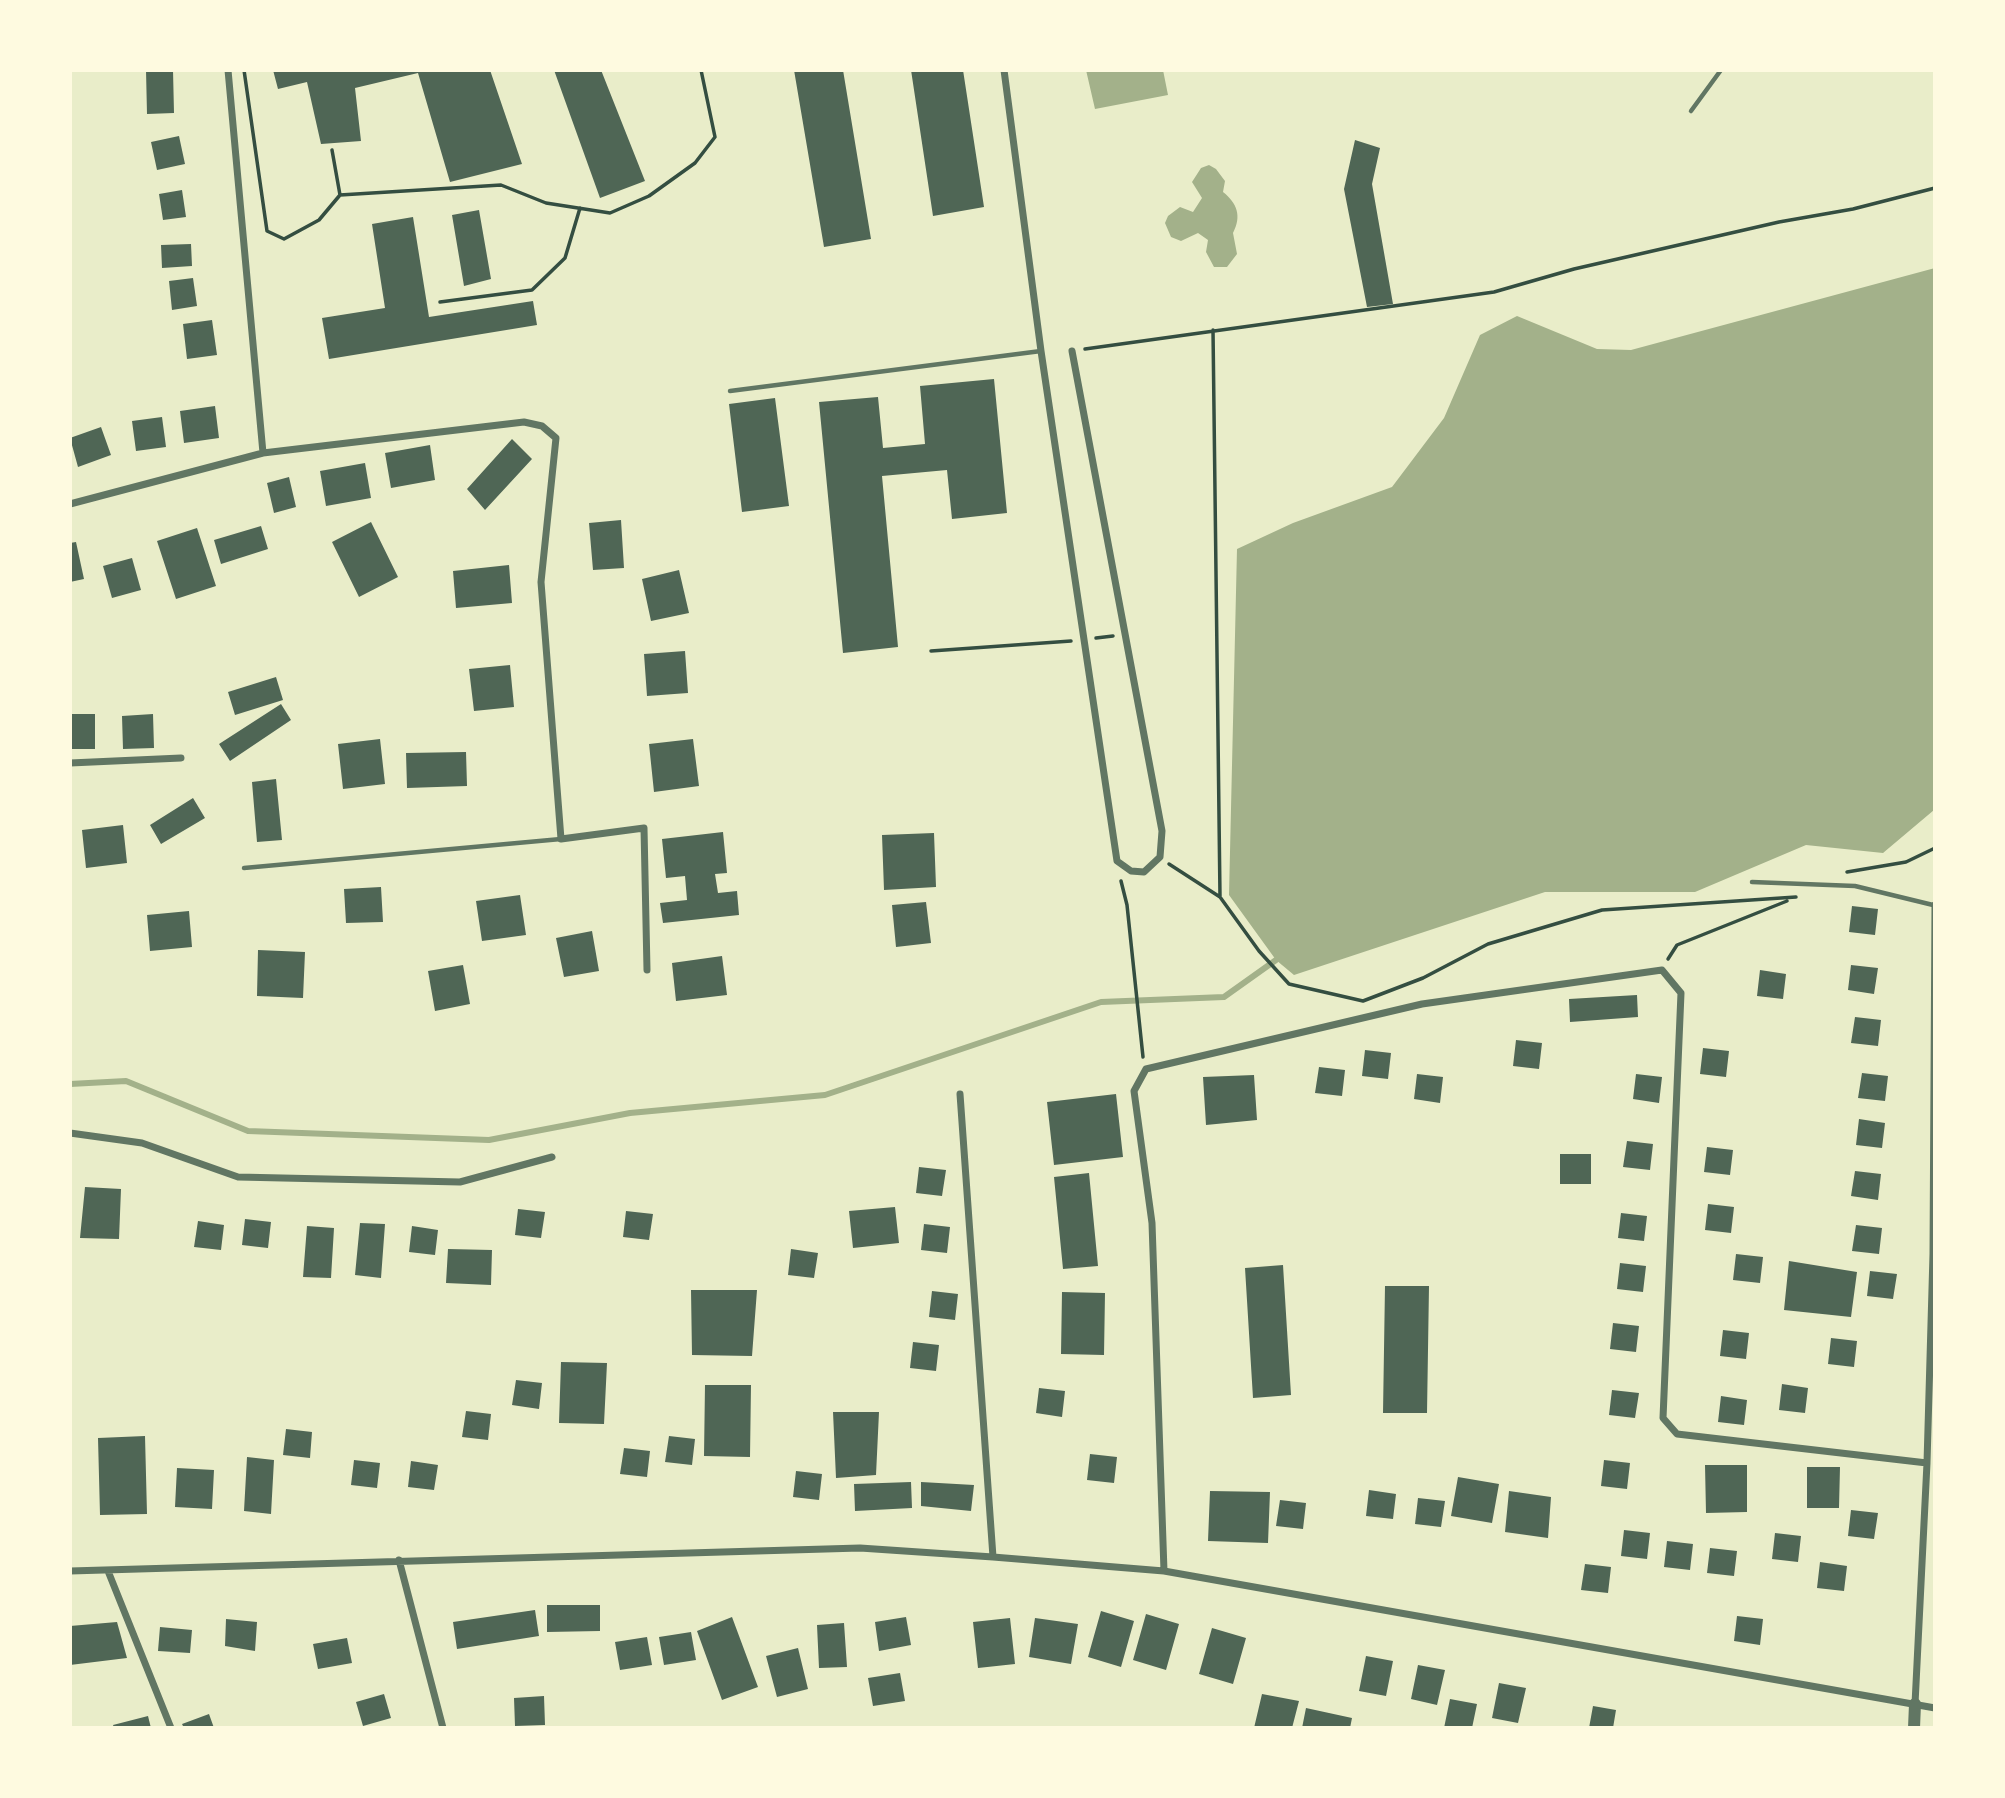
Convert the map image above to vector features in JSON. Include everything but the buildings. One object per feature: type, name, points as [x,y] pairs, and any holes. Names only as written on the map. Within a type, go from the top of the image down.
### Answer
[{"type":"street","points":[[229,70],[263,453]]},
{"type":"street","points":[[1004,70],[1041,351],[1117,861],[1131,871],[1144,872],[1160,857],[1162,831],[1072,351]]},
{"type":"street","points":[[70,504],[263,453],[524,422],[542,426],[556,438],[541,582],[561,839],[644,828],[648,970]]},
{"type":"street","points":[[70,763],[181,758]]},
{"type":"street","points":[[1914,1728],[1927,1463],[1935,1090],[1934,905]]},
{"type":"street","points":[[1164,1571],[1152,1223],[1134,1091],[1146,1069],[1422,1004],[1662,970],[1681,993],[1663,1418],[1676,1434],[1927,1463]]},
{"type":"street","points":[[960,1094],[993,1557]]},
{"type":"street","points":[[70,1133],[142,1143],[238,1177],[460,1182],[552,1157]]},
{"type":"street","points":[[70,1571],[860,1548],[993,1557],[1164,1571],[1935,1708]]},
{"type":"street","points":[[399,1560],[443,1728]]},
{"type":"street","points":[[108,1571],[171,1728]]},
{"type":"lane","points":[[1691,111],[1721,70]]},
{"type":"lane","points":[[730,391],[1041,351]]},
{"type":"lane","points":[[244,868],[561,839]]},
{"type":"lane","points":[[1752,882],[1855,886],[1934,905]]},
{"type":"path","points":[[244,70],[267,231],[284,239],[320,220],[340,195],[501,186],[546,203],[610,213],[649,196],[695,163],[715,137],[701,70]]},
{"type":"path","points":[[332,150],[340,195]]},
{"type":"path","points":[[1072,351],[1494,292],[1574,269],[1779,222],[1853,209],[1935,188]]},
{"type":"path","points":[[440,302],[532,290],[565,258],[580,208]]},
{"type":"path","points":[[1213,330],[1220,897]]},
{"type":"path","points":[[931,651],[1084,640],[1125,634]]},
{"type":"path","points":[[1662,970],[1677,945],[1792,899],[1846,872],[1906,862],[1935,848]]},
{"type":"path","points":[[1160,857],[1220,897],[1259,951],[1289,984],[1363,1001],[1423,978],[1488,944],[1602,910],[1792,899]]},
{"type":"path","points":[[1124,891],[1142,1049]]},
{"type":"shaded area","points":[[1086,70],[1163,70],[1168,95],[1095,109]]},
{"type":"shaded area","points":[[1209,165],[1216,169],[1225,181],[1223,192],[1237,210],[1233,233],[1237,254],[1227,267],[1214,267],[1206,252],[1208,240],[1198,233],[1181,241],[1171,237],[1165,223],[1168,216],[1180,207],[1193,212],[1202,198],[1192,182],[1201,168]]},
{"type":"shaded area","points":[[1935,268],[1934,810],[1883,853],[1806,845],[1695,892],[1545,892],[1294,975],[1276,960],[1229,895],[1237,549],[1293,523],[1392,487],[1444,418],[1480,335],[1517,316],[1597,349],[1631,350]]},
{"type":"waterway","points":[[70,1084],[126,1081],[248,1131],[489,1140],[630,1113],[825,1095],[1101,1002],[1224,997],[1276,960]]}]
